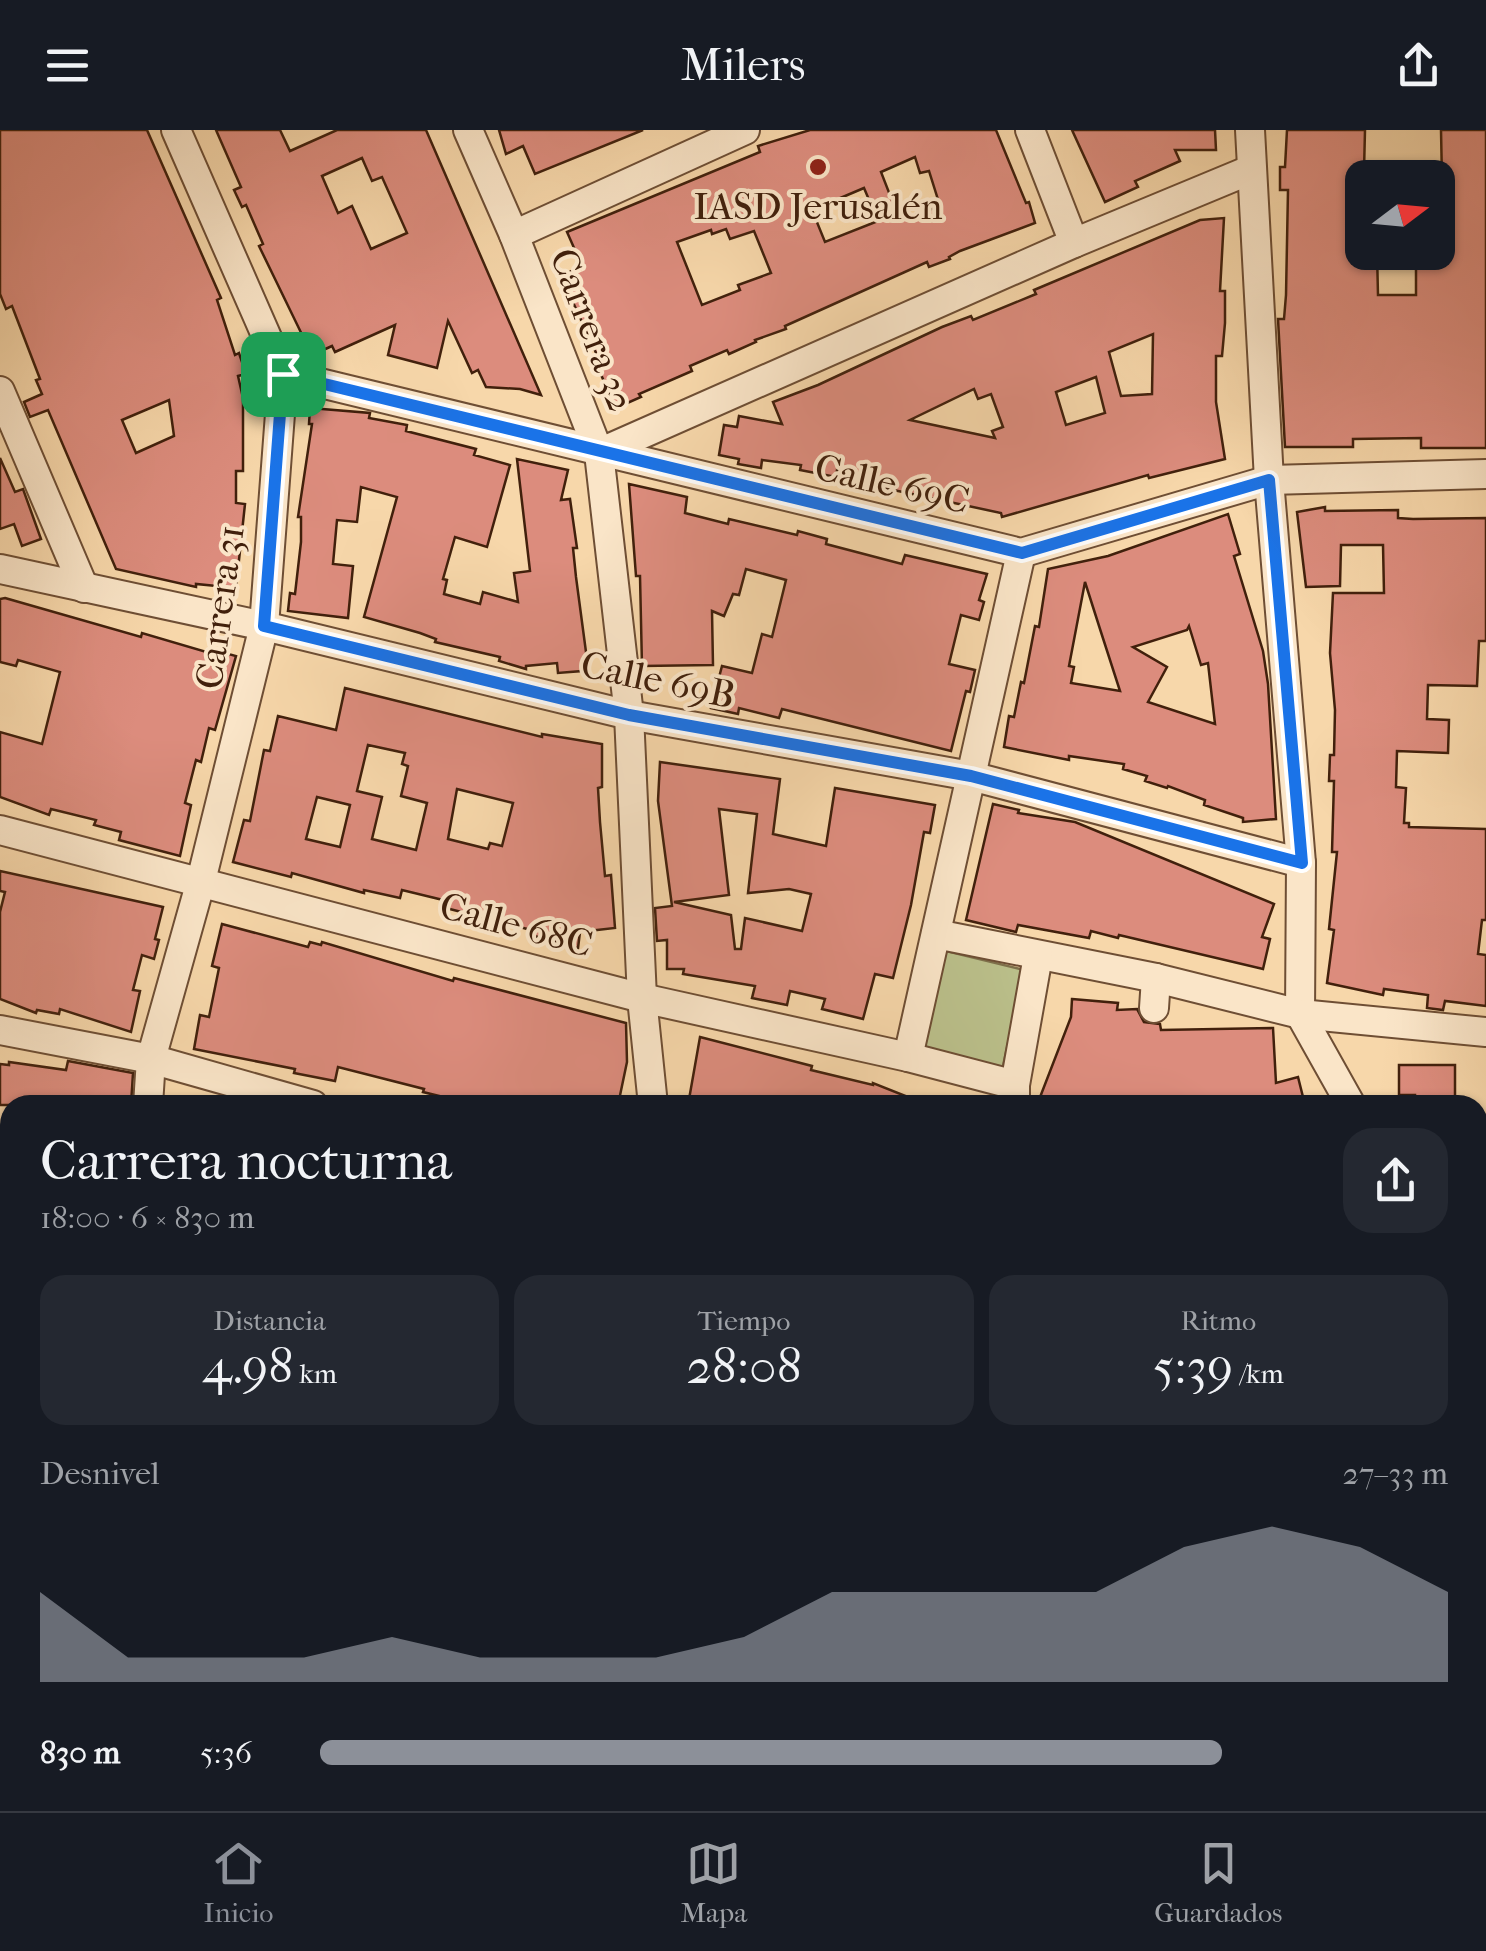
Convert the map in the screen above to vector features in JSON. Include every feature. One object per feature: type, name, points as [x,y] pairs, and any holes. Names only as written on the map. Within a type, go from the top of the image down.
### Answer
[{"type":"street","name":"Carrera 31","points":[[149,1095],[151,1059],[202,881],[264,626],[283,374],[176,130]]},
{"type":"street","name":"Carrera 32","points":[[468,130],[514,234],[599,453],[629,715],[642,998],[652,1095]]},
{"type":"street","points":[[514,234],[746,130]]},
{"type":"street","points":[[1030,130],[1074,243]]},
{"type":"street","points":[[1250,130],[1269,480],[1302,863],[1300,1014],[1345,1095]]},
{"type":"street","points":[[599,453],[1074,243],[1250,170]]},
{"type":"street","name":"Calle 69C","points":[[283,374],[1022,553],[1269,480],[1486,474]]},
{"type":"street","points":[[0,392],[84,588]]},
{"type":"street","points":[[908,1057],[1022,553]]},
{"type":"street","name":"Calle 69B","points":[[0,569],[264,626],[629,715],[971,776],[1302,863]]},
{"type":"street","name":"Calle 68C","points":[[0,830],[642,998],[908,1057],[1015,1095]]},
{"type":"street","points":[[936,934],[1156,978],[1300,1014],[1486,1032]]},
{"type":"street","points":[[1015,1095],[1038,956]]},
{"type":"street","points":[[1154,1008],[1156,978]]},
{"type":"street","points":[[0,1030],[151,1059],[278,1095]]},
{"type":"green space","points":[[938,949],[1024,970],[1001,1075],[918,1052]]},
{"type":"building","points":[[0,130],[147,130],[221,298],[217,300],[235,355],[239,353],[246,374],[238,376],[243,398],[243,471],[236,471],[236,503],[245,504],[236,588],[196,587],[116,569],[48,410],[30,417],[24,402],[42,394],[36,380],[40,379],[12,306],[6,309],[0,294]],"holes":[[[169,400],[174,436],[136,453],[122,420]]]},
{"type":"building","points":[[216,130],[280,130],[290,151],[337,130],[426,130],[541,395],[486,387],[478,370],[472,373],[448,321],[437,368],[388,355],[395,325],[335,352],[332,346],[321,351],[318,343],[308,347],[259,246],[263,244],[246,205],[242,207],[234,190],[241,187]],"holes":[[[362,158],[372,181],[382,177],[407,233],[371,249],[352,206],[338,213],[322,176]]]},
{"type":"building","points":[[499,130],[643,130],[535,174],[523,146],[506,154]]},
{"type":"building","points":[[810,130],[996,130],[1035,223],[929,267],[927,262],[785,326],[786,329],[690,366],[692,371],[616,408],[598,368],[602,366],[561,276],[582,266],[567,232],[760,152],[758,146]],"holes":[[[915,157],[920,173],[929,171],[940,206],[900,221],[881,172]],[[864,188],[878,221],[825,242],[812,210]],[[726,229],[730,239],[754,231],[771,273],[702,305],[677,242],[711,230],[712,234]]]},
{"type":"building","points":[[1072,130],[1215,130],[1216,150],[1175,150],[1180,161],[1135,181],[1138,187],[1105,202]]},
{"type":"building","points":[[1287,130],[1365,130],[1364,160],[1345,160],[1345,270],[1377,270],[1378,295],[1416,295],[1416,270],[1455,270],[1455,160],[1442,160],[1441,130],[1486,130],[1486,448],[1421,448],[1421,438],[1353,439],[1353,447],[1285,447],[1278,319],[1284,319],[1286,295],[1288,190],[1280,190],[1280,167],[1285,167]]},
{"type":"building","points":[[1224,218],[1220,291],[1225,291],[1225,323],[1222,356],[1216,356],[1216,402],[1225,459],[1149,478],[1148,475],[1002,517],[1001,513],[884,488],[885,481],[837,470],[836,477],[800,470],[801,465],[762,460],[761,468],[719,455],[724,425],[737,427],[739,416],[782,424],[773,402],[942,327],[971,316],[973,320],[1036,294],[1034,290],[1200,220]],"holes":[[[1153,334],[1152,394],[1121,396],[1109,352]],[[1096,377],[1105,413],[1066,425],[1056,392]],[[974,389],[978,399],[991,394],[1003,427],[992,431],[995,438],[910,420]]]},
{"type":"building","points":[[310,408],[370,413],[369,418],[407,425],[406,431],[476,449],[474,455],[510,465],[487,547],[455,537],[443,579],[447,580],[444,594],[480,604],[483,592],[518,602],[514,573],[530,571],[517,459],[568,470],[561,500],[570,499],[588,667],[558,673],[557,663],[526,669],[499,661],[500,657],[435,642],[436,639],[420,633],[364,617],[397,497],[361,487],[357,522],[337,520],[333,564],[353,566],[348,618],[288,611],[290,593],[295,594],[301,542],[298,517],[312,424]]},
{"type":"building","points":[[0,458],[15,492],[23,489],[41,539],[22,546],[14,524],[0,529]]},
{"type":"building","points":[[629,484],[687,497],[685,513],[728,524],[729,519],[797,535],[798,531],[827,539],[826,544],[902,564],[905,555],[987,574],[979,600],[984,602],[979,620],[961,615],[949,664],[975,670],[951,751],[782,709],[779,718],[739,708],[738,714],[711,708],[722,666],[752,673],[762,634],[772,637],[786,580],[746,569],[739,595],[733,594],[724,616],[712,611],[713,665],[642,666],[640,576],[636,576]]},
{"type":"building","points":[[1325,507],[1325,511],[1398,510],[1398,518],[1486,518],[1486,641],[1479,641],[1477,686],[1428,685],[1427,719],[1449,720],[1448,753],[1397,751],[1396,787],[1406,788],[1404,823],[1409,823],[1409,827],[1486,829],[1486,920],[1482,920],[1478,954],[1486,955],[1486,1006],[1445,1001],[1443,1010],[1427,1008],[1428,995],[1384,989],[1383,995],[1327,983],[1337,852],[1332,852],[1334,781],[1329,781],[1335,710],[1330,653],[1333,593],[1384,593],[1383,545],[1341,545],[1340,586],[1306,587],[1297,512]]},
{"type":"building","points":[[1228,514],[1240,554],[1234,556],[1263,651],[1276,819],[1243,822],[1243,818],[1204,805],[1205,800],[1145,781],[1147,776],[1123,769],[1124,764],[1069,756],[1069,760],[1004,747],[1009,716],[1014,717],[1021,682],[1024,683],[1035,626],[1039,627],[1048,569],[1108,556]],"holes":[[[1085,582],[1100,629],[1120,691],[1071,683],[1074,667],[1069,666]],[[1189,626],[1201,665],[1208,663],[1215,724],[1148,702],[1167,667],[1133,647],[1187,630]]]},
{"type":"building","points":[[0,599],[141,637],[142,633],[213,654],[214,650],[236,656],[215,730],[209,728],[201,762],[196,760],[185,803],[191,805],[180,856],[119,840],[121,832],[94,825],[96,820],[51,809],[49,815],[0,797],[0,732],[42,744],[60,672],[18,660],[16,666],[0,662]]},
{"type":"building","points":[[345,688],[542,737],[602,744],[600,822],[605,876],[611,875],[615,928],[580,932],[578,948],[557,945],[558,942],[530,935],[531,930],[442,907],[443,900],[402,890],[400,898],[364,893],[233,862],[244,820],[250,821],[264,750],[270,751],[278,716],[336,730]],"holes":[[[368,745],[405,753],[402,764],[408,766],[401,796],[427,803],[416,850],[372,839],[382,797],[357,791]],[[457,789],[513,803],[502,846],[490,843],[488,849],[448,839]],[[317,797],[350,805],[340,847],[306,839]]]},
{"type":"building","points":[[660,762],[780,779],[773,834],[826,846],[835,788],[935,805],[930,833],[924,832],[893,978],[875,974],[863,1019],[822,1009],[825,999],[790,991],[787,1005],[752,998],[755,986],[683,974],[684,969],[667,969],[667,940],[657,941],[655,908],[672,906],[658,801]],"holes":[[[719,809],[757,814],[748,893],[789,889],[811,894],[802,931],[745,918],[741,949],[735,949],[731,915],[674,902],[729,895]]]},
{"type":"building","points":[[993,804],[1019,810],[1018,813],[1075,822],[1274,904],[1262,937],[1270,939],[1263,969],[1119,935],[1118,938],[1091,931],[1089,938],[1018,925],[1016,932],[966,920]]},
{"type":"building","points":[[0,871],[163,907],[154,959],[142,955],[133,990],[140,991],[131,1032],[60,1009],[59,1014],[37,1010],[36,1013],[0,999],[0,912],[5,892],[0,891]]},
{"type":"building","points":[[222,924],[308,947],[310,942],[322,942],[453,981],[454,978],[626,1023],[627,1062],[620,1095],[435,1095],[338,1067],[335,1081],[194,1049],[200,1015],[209,1017],[219,968],[212,966]]},
{"type":"building","points":[[1072,999],[1118,1003],[1117,1010],[1137,1009],[1144,1022],[1160,1024],[1161,1030],[1273,1028],[1276,1083],[1298,1077],[1302,1095],[1041,1095],[1071,1017]]},
{"type":"building","points":[[700,1037],[812,1066],[811,1070],[873,1083],[903,1095],[690,1095]]},
{"type":"building","points":[[68,1061],[133,1073],[132,1095],[0,1095],[0,1064],[66,1070]]},
{"type":"building","points":[[1399,1065],[1455,1065],[1455,1095],[1399,1095]]},
{"type":"place","name":"IASD Jerusalén","points":[[818,167]]},
{"type":"route","points":[[283,374],[1022,553],[1269,480],[1302,863],[971,776],[629,715],[264,626],[283,374]]}]
